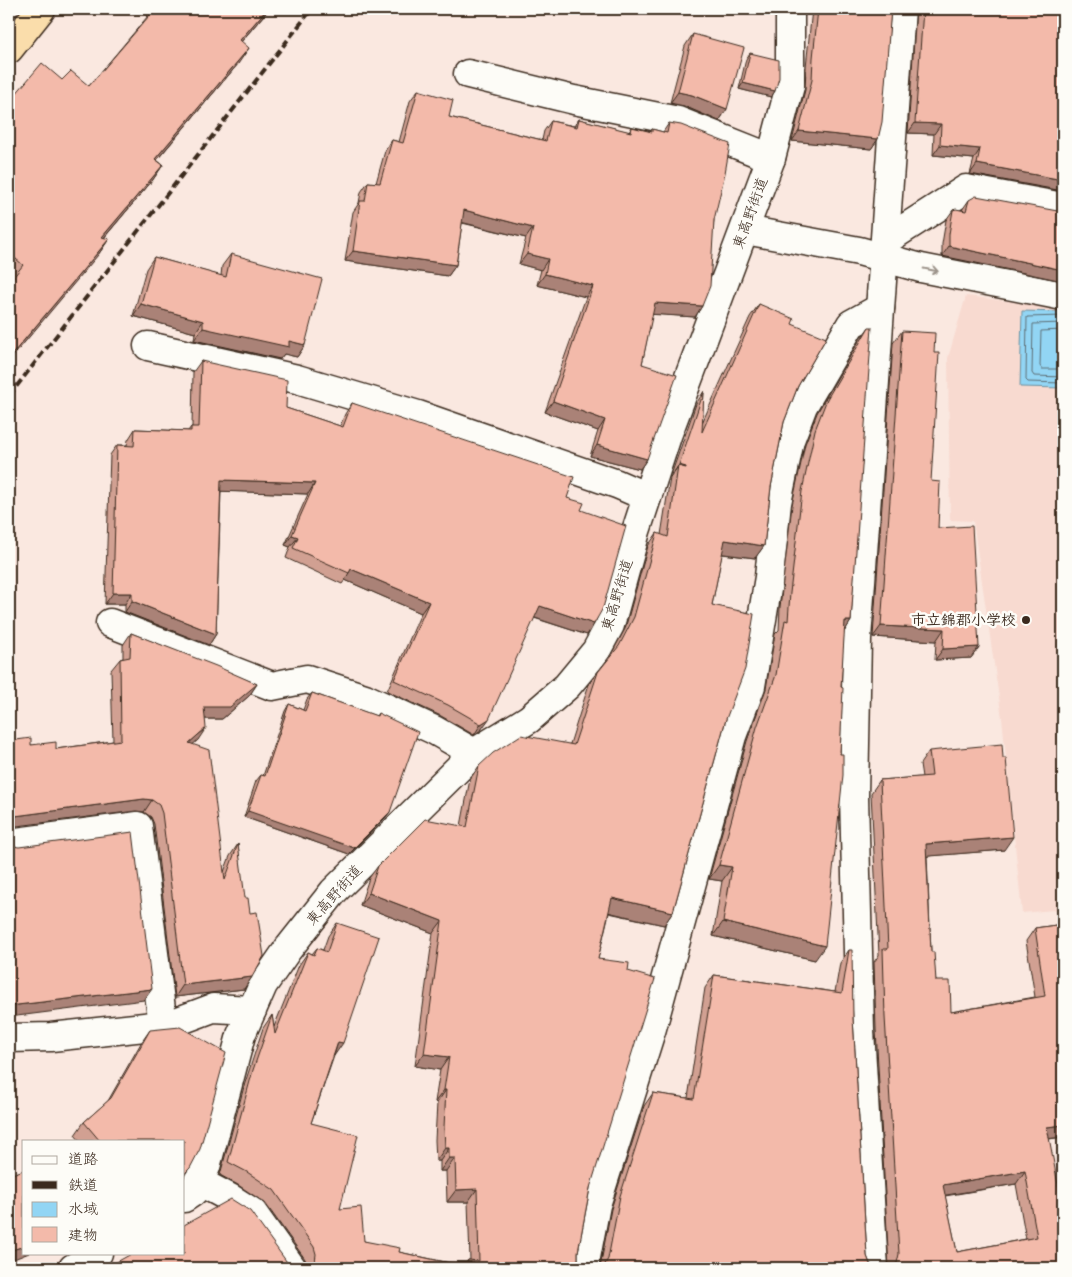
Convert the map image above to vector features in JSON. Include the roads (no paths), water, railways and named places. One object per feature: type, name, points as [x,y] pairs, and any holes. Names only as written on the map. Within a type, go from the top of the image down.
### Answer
[{"type":"highway","points":[[9,49],[41,9]]},
{"type":"street","name":"東高野街道","points":[[191,1190],[206,1166],[241,1034],[263,985],[288,949],[334,891],[474,754],[529,719],[567,686],[596,651],[610,625],[636,531],[668,433],[770,158],[790,86],[790,9]]},
{"type":"street","points":[[874,1268],[860,1030],[854,796],[858,639],[901,9]]},
{"type":"street","points":[[468,74],[574,100],[678,121],[770,158]]},
{"type":"street","points":[[744,230],[859,251],[884,249],[966,189],[1063,207]]},
{"type":"street","points":[[884,249],[921,268],[1063,296]]},
{"type":"street","points":[[584,1268],[596,1205],[652,1028],[732,736],[750,686],[769,577],[777,503],[790,440],[803,406],[850,324],[880,308]]},
{"type":"street","points":[[148,346],[297,379],[409,412],[617,484],[647,497]]},
{"type":"street","points":[[110,623],[272,686],[307,679],[366,698],[434,730],[474,754]]},
{"type":"street","points":[[9,842],[138,826],[163,1024]]},
{"type":"street","points":[[9,1038],[51,1037],[173,1023],[213,1008],[252,1010]]},
{"type":"street","points":[[191,1190],[230,1198],[252,1212],[292,1268]]},
{"type":"street","points":[[73,1268],[96,1254]]},
{"type":"water","points":[[1022,311],[1063,312],[1063,388],[1020,387]]},
{"type":"railway","points":[[9,396],[312,9]]},
{"type":"place","name":"市立錦郡小学校","points":[[1026,620]]}]
